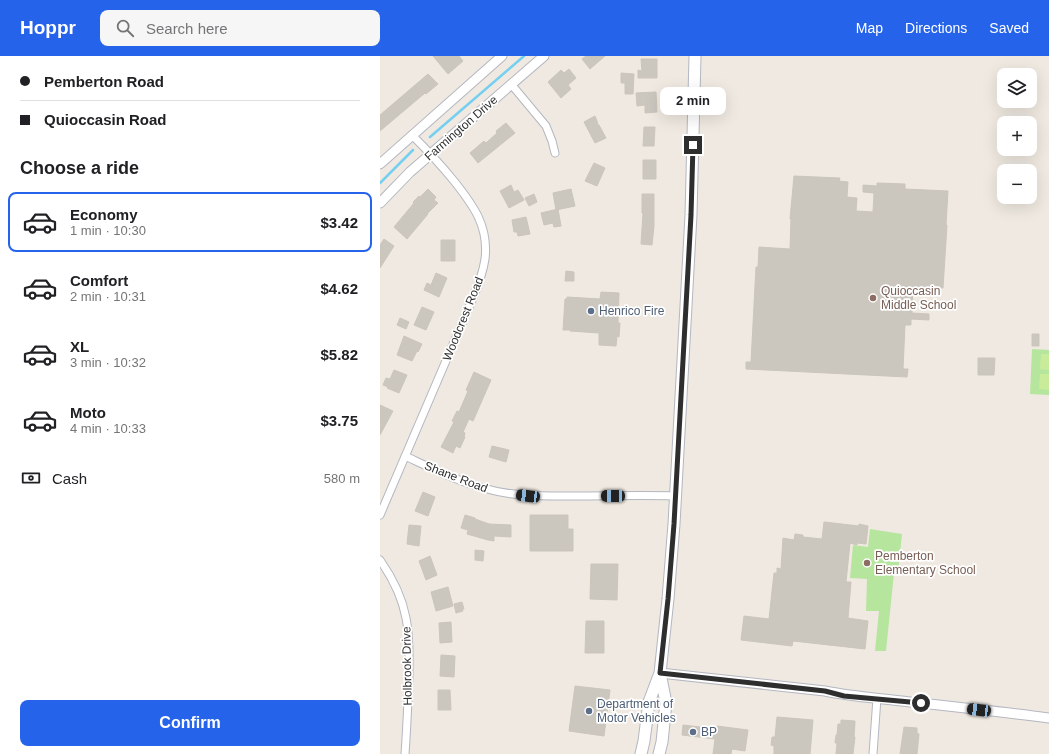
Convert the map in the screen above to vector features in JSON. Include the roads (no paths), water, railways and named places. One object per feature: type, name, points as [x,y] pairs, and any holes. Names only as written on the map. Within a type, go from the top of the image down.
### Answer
[{"type":"main road","points":[[642,754],[649,702],[660,673],[668,599],[691,215],[695,56]]},
{"type":"main road","points":[[659,754],[662,742],[666,703],[660,673]]},
{"type":"street","points":[[380,164],[502,56]]},
{"type":"street","name":"Farmington Drive","points":[[380,202],[430,154],[544,56]]},
{"type":"street","points":[[511,84],[546,126],[555,153]]},
{"type":"street","name":"Woodcrest Road","points":[[380,515],[472,300],[482,273],[485,257],[484,233],[480,219],[473,206],[462,190],[412,135]]},
{"type":"street","name":"Shane Road","points":[[405,456],[470,484],[501,492],[528,496],[675,496]]},
{"type":"street","name":"Holbrook Drive","points":[[380,560],[392,578],[400,597],[408,626],[408,715],[405,754]]},
{"type":"street","points":[[660,673],[825,691],[844,696],[877,698],[1049,718]]},
{"type":"street","points":[[873,754],[877,698]]},
{"type":"waterway","points":[[430,137],[524,56]]},
{"type":"waterway","points":[[380,183],[413,150]]},
{"type":"place","name":"Quioccasin Middle School","points":[[873,298]]},
{"type":"place","name":"Henrico Fire","points":[[591,311]]},
{"type":"place","name":"Pemberton Elementary School","points":[[867,563]]},
{"type":"place","name":"Department of Motor Vehicles","points":[[589,711]]},
{"type":"place","name":"BP","points":[[693,732]]}]
